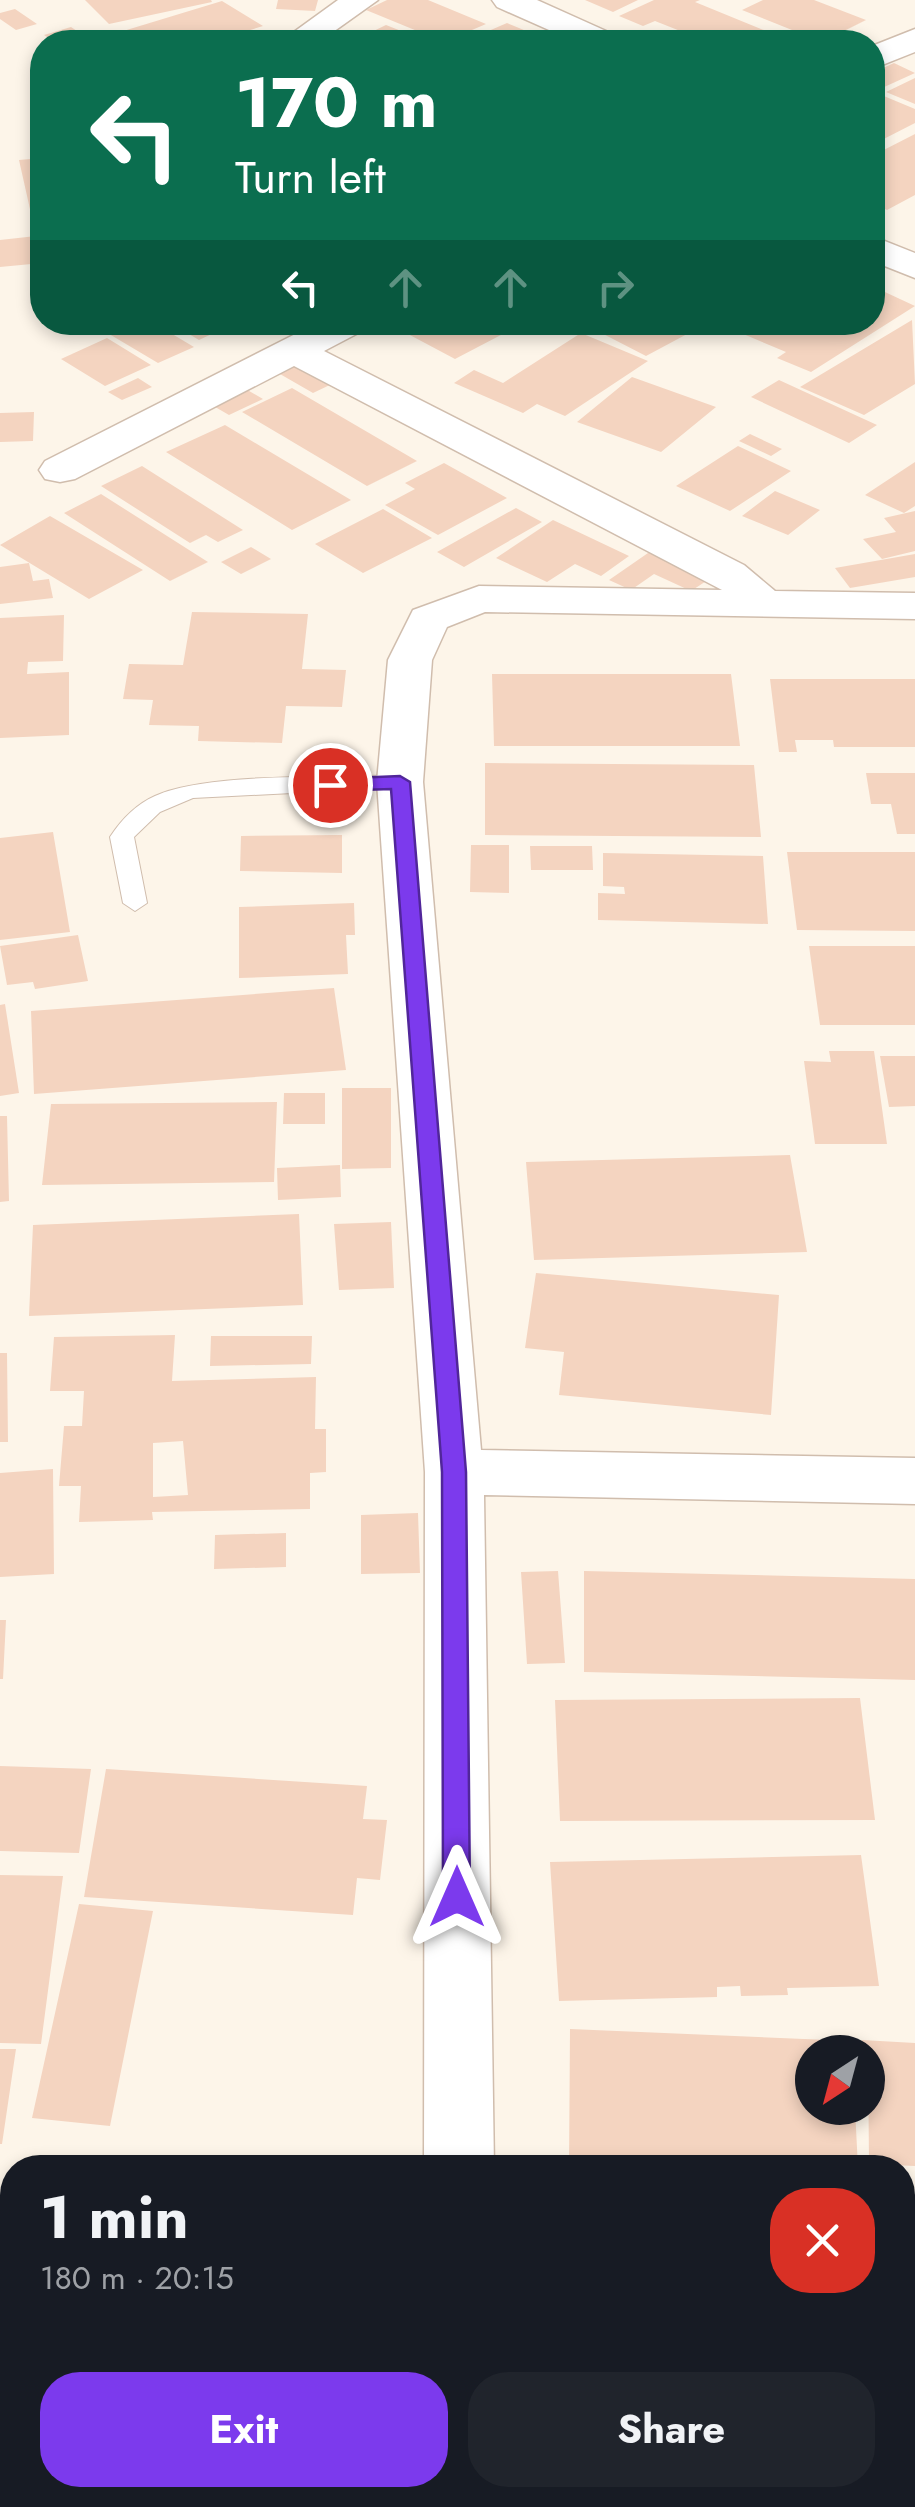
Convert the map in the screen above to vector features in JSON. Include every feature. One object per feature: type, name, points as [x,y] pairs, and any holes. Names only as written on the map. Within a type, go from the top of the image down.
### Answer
[{"type":"street","points":[[316,30],[361,0]]},
{"type":"street","points":[[510,0],[576,30]]},
{"type":"street","points":[[885,53],[915,39]]},
{"type":"street","points":[[885,253],[915,266]]},
{"type":"street","points":[[60,470],[324,335]]},
{"type":"street","points":[[295,350],[729,574],[764,604]]},
{"type":"street","points":[[459,2155],[454,1472],[400,782],[410,660],[429,620],[479,599],[915,606]]},
{"type":"street","points":[[454,1472],[915,1480]]},
{"type":"lane","points":[[135,903],[122,837],[134,817],[163,799],[190,791],[400,782]]},
{"type":"building","points":[[85,0],[211,0],[212,2],[109,24]]},
{"type":"building","points":[[278,0],[318,0],[315,11],[276,9]]},
{"type":"building","points":[[387,0],[428,0],[486,24],[472,30],[415,30],[366,10]]},
{"type":"building","points":[[585,0],[638,0],[613,12]]},
{"type":"building","points":[[654,0],[700,0],[695,2],[764,30],[678,30],[655,21],[643,26],[619,16]]},
{"type":"building","points":[[763,0],[814,0],[866,20],[846,30],[792,30],[742,10]]},
{"type":"building","points":[[222,1],[263,26],[250,30],[127,30]]},
{"type":"building","points":[[15,9],[37,24],[16,30],[0,19],[0,13]]},
{"type":"building","points":[[507,23],[524,30],[491,30]]},
{"type":"building","points":[[894,63],[915,73],[885,87],[885,67]]},
{"type":"building","points":[[915,78],[915,104],[886,92]]},
{"type":"building","points":[[885,96],[915,109],[915,123],[885,138]]},
{"type":"building","points":[[915,134],[915,195],[887,210],[885,209],[885,149]]},
{"type":"building","points":[[30,159],[30,209],[19,160]]},
{"type":"building","points":[[30,237],[30,264],[0,267],[0,240]]},
{"type":"building","points":[[885,292],[915,306],[885,325]]},
{"type":"building","points":[[912,320],[915,384],[864,415],[800,387]]},
{"type":"building","points":[[111,335],[174,335],[194,347],[158,363]]},
{"type":"building","points":[[410,335],[501,335],[455,359]]},
{"type":"building","points":[[578,335],[648,361],[565,416],[537,404],[523,413],[454,383],[474,370],[503,383]]},
{"type":"building","points":[[605,335],[685,335],[646,356]]},
{"type":"building","points":[[746,335],[869,335],[811,372],[777,358],[786,352]]},
{"type":"building","points":[[107,338],[151,365],[105,386],[61,359]]},
{"type":"building","points":[[294,360],[334,383],[313,393],[273,370]]},
{"type":"building","points":[[632,377],[716,407],[661,452],[577,422]]},
{"type":"building","points":[[138,378],[152,387],[122,400],[108,392]]},
{"type":"building","points":[[779,380],[877,425],[849,443],[751,397]]},
{"type":"building","points":[[244,388],[263,399],[229,415],[210,404]]},
{"type":"building","points":[[292,388],[417,461],[367,486],[242,412]]},
{"type":"building","points":[[34,412],[33,441],[0,442],[0,413]]},
{"type":"building","points":[[225,425],[351,500],[292,530],[166,452]]},
{"type":"building","points":[[750,434],[782,449],[771,456],[739,441]]},
{"type":"building","points":[[738,446],[791,471],[730,511],[676,486]]},
{"type":"building","points":[[915,462],[915,506],[904,513],[865,495]]},
{"type":"building","points":[[444,463],[507,498],[438,535],[385,505],[415,489],[405,483]]},
{"type":"building","points":[[142,466],[243,530],[218,542],[206,535],[190,543],[101,486]]},
{"type":"building","points":[[775,491],[820,510],[788,535],[742,516]]},
{"type":"building","points":[[101,494],[208,562],[170,581],[64,513]]},
{"type":"building","points":[[516,508],[542,522],[464,567],[437,552]]},
{"type":"building","points":[[383,509],[432,538],[363,573],[315,544]]},
{"type":"building","points":[[915,511],[915,551],[882,559],[863,539],[896,532],[884,518]]},
{"type":"building","points":[[50,516],[143,570],[89,599],[0,545]]},
{"type":"building","points":[[553,520],[629,556],[601,576],[575,564],[547,582],[496,558]]},
{"type":"building","points":[[661,544],[720,572],[691,591],[654,574],[631,590],[609,580]]},
{"type":"building","points":[[251,547],[271,559],[241,574],[221,562]]},
{"type":"building","points":[[915,554],[915,577],[850,588],[835,568]]},
{"type":"building","points":[[29,563],[33,581],[49,579],[53,598],[0,604],[0,567]]},
{"type":"building","points":[[192,612],[308,614],[302,669],[346,670],[342,707],[286,706],[282,743],[198,741],[199,726],[149,725],[153,700],[123,699],[129,664],[183,665]]},
{"type":"building","points":[[64,615],[63,661],[28,662],[27,674],[69,672],[69,735],[0,738],[0,618]]},
{"type":"building","points":[[492,674],[731,674],[740,746],[494,746]]},
{"type":"building","points":[[770,679],[915,679],[915,747],[834,747],[833,740],[795,740],[797,752],[779,752]]},
{"type":"building","points":[[485,763],[754,765],[761,837],[485,835]]},
{"type":"building","points":[[866,773],[915,773],[915,834],[897,834],[891,804],[871,804]]},
{"type":"building","points":[[329,792],[357,792],[356,814],[327,813]]},
{"type":"building","points":[[53,832],[70,932],[0,940],[0,838]]},
{"type":"building","points":[[342,835],[342,873],[240,871],[241,836]]},
{"type":"building","points":[[471,845],[509,845],[509,893],[470,892]]},
{"type":"building","points":[[530,846],[592,846],[593,870],[531,870]]},
{"type":"building","points":[[787,852],[915,852],[915,931],[797,930]]},
{"type":"building","points":[[603,853],[763,856],[768,924],[598,920],[598,893],[625,894],[624,887],[603,886]]},
{"type":"building","points":[[354,903],[355,935],[346,935],[348,974],[239,978],[239,907]]},
{"type":"building","points":[[78,935],[88,981],[35,989],[33,982],[7,985],[0,946]]},
{"type":"building","points":[[809,946],[915,946],[915,1025],[820,1025]]},
{"type":"building","points":[[334,988],[346,1070],[34,1094],[31,1011]]},
{"type":"building","points":[[5,1004],[19,1093],[0,1096],[0,1005]]},
{"type":"building","points":[[829,1051],[874,1051],[887,1144],[815,1144],[804,1061],[831,1062]]},
{"type":"building","points":[[880,1056],[915,1056],[915,1106],[889,1107]]},
{"type":"building","points":[[342,1088],[391,1088],[391,1168],[342,1169]]},
{"type":"building","points":[[284,1093],[325,1093],[325,1124],[283,1124]]},
{"type":"building","points":[[277,1102],[274,1182],[42,1185],[51,1104]]},
{"type":"building","points":[[0,1116],[7,1116],[9,1201],[0,1202]]},
{"type":"building","points":[[790,1155],[807,1252],[534,1260],[526,1162]]},
{"type":"building","points":[[340,1165],[341,1197],[278,1200],[277,1168]]},
{"type":"building","points":[[299,1214],[303,1305],[29,1316],[33,1225]]},
{"type":"building","points":[[391,1222],[394,1288],[339,1290],[334,1224]]},
{"type":"building","points":[[536,1273],[779,1295],[771,1415],[559,1395],[564,1352],[525,1348]]},
{"type":"building","points":[[175,1335],[172,1381],[316,1377],[315,1429],[326,1429],[326,1472],[310,1473],[310,1509],[152,1512],[153,1520],[79,1522],[81,1486],[59,1486],[64,1426],[82,1426],[84,1391],[50,1391],[54,1337]],"holes":[[[183,1441],[188,1495],[153,1497],[153,1443]]]},
{"type":"building","points":[[211,1336],[312,1336],[311,1364],[210,1366]]},
{"type":"building","points":[[0,1353],[7,1353],[8,1442],[0,1442]]},
{"type":"building","points":[[53,1469],[54,1574],[0,1577],[0,1473]]},
{"type":"building","points":[[418,1513],[420,1573],[361,1574],[361,1515]]},
{"type":"building","points":[[286,1533],[286,1567],[214,1569],[215,1535]]},
{"type":"building","points":[[558,1571],[565,1663],[527,1664],[521,1572]]},
{"type":"building","points":[[584,1571],[915,1579],[915,1680],[584,1672]]},
{"type":"building","points":[[0,1620],[6,1620],[3,1679],[0,1679]]},
{"type":"building","points":[[860,1698],[875,1820],[560,1821],[555,1700]]},
{"type":"building","points":[[0,1766],[91,1769],[79,1853],[0,1851]]},
{"type":"building","points":[[106,1769],[367,1786],[363,1819],[387,1820],[380,1880],[357,1878],[353,1915],[84,1897]]},
{"type":"building","points":[[861,1855],[879,1986],[787,1988],[788,1995],[741,1996],[740,1986],[717,1987],[717,1997],[559,2001],[550,1862]]},
{"type":"building","points":[[0,1875],[63,1876],[41,2044],[0,2043]]},
{"type":"building","points":[[79,1904],[153,1911],[110,2126],[32,2118]]},
{"type":"building","points":[[570,2029],[795,2039],[795,2125],[856,2125],[857,2155],[569,2155]]},
{"type":"building","points":[[885,2041],[915,2043],[915,2155],[869,2155],[869,2125],[885,2125]]},
{"type":"building","points":[[0,2049],[16,2049],[2,2144],[0,2144]]},
{"type":"route","points":[[330,785],[400,782],[454,1472],[457,1897]]}]
